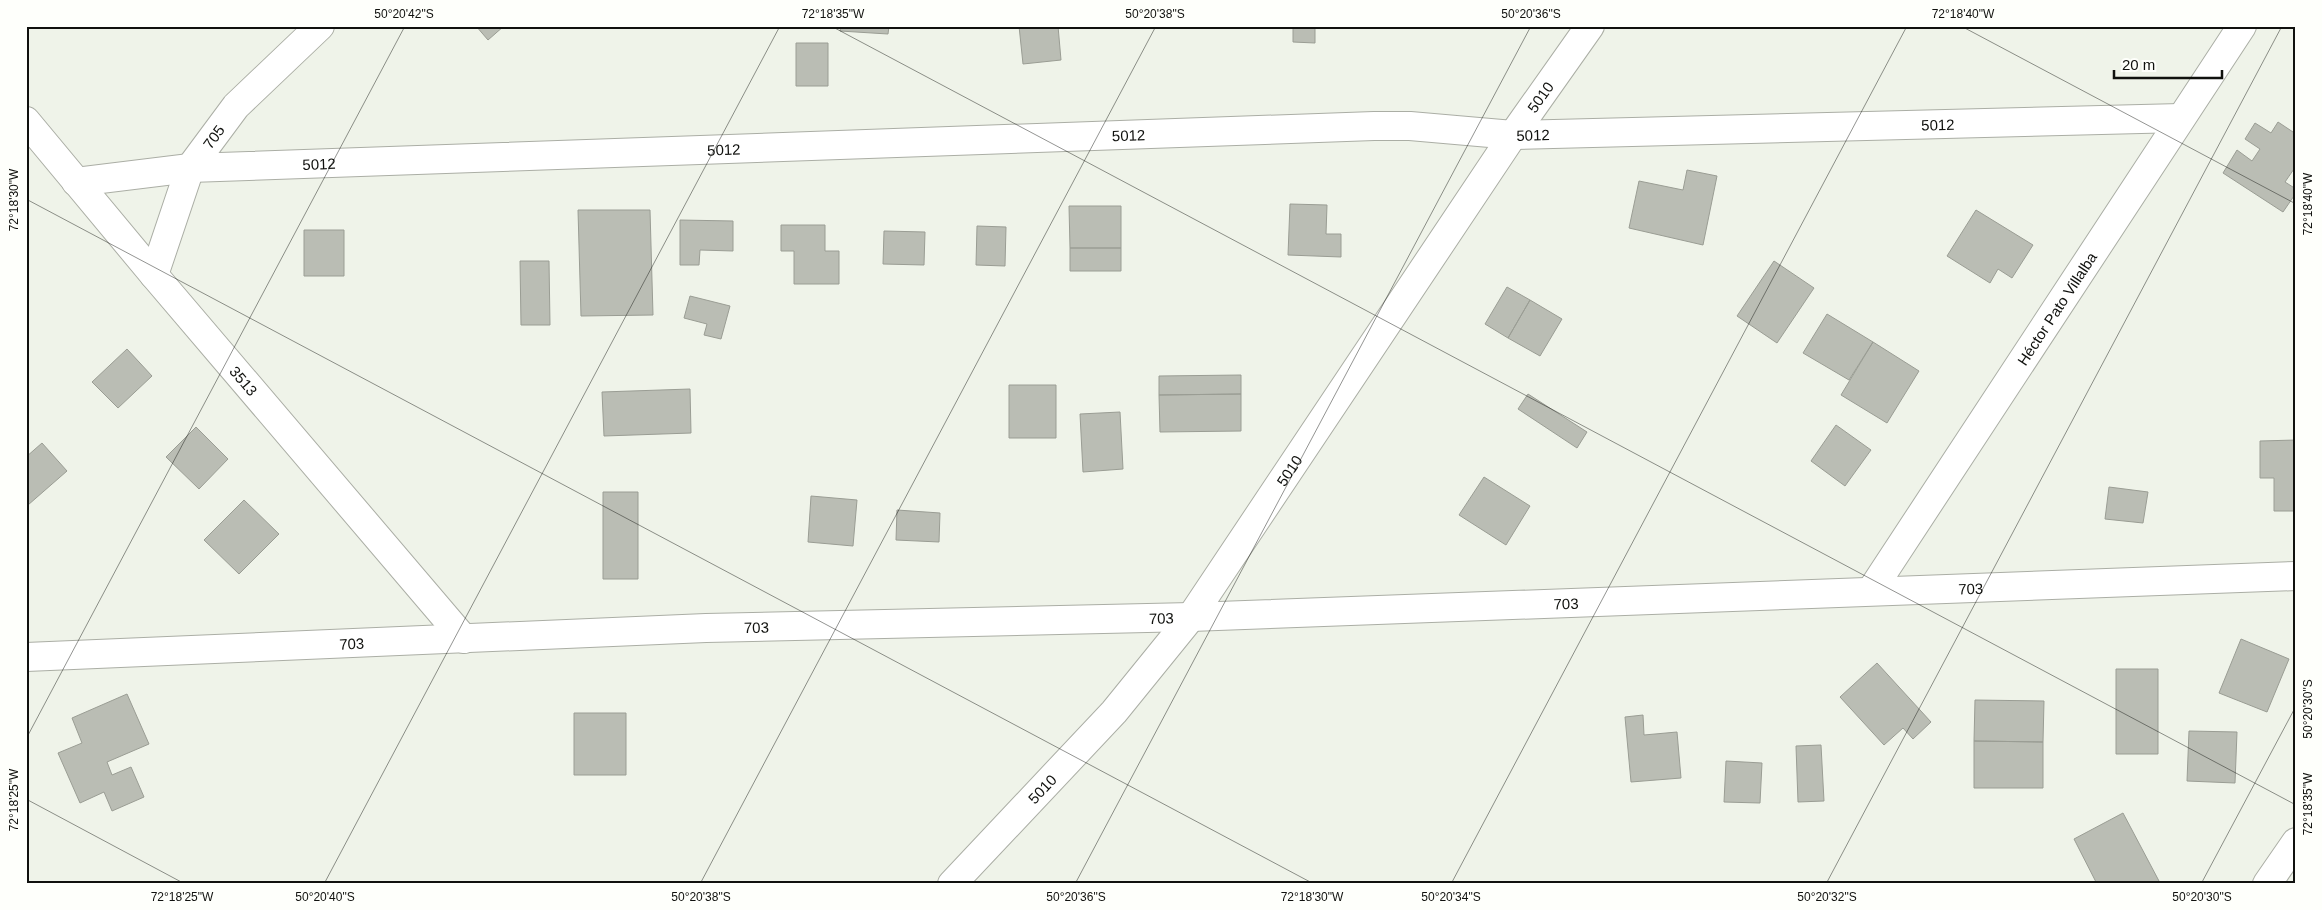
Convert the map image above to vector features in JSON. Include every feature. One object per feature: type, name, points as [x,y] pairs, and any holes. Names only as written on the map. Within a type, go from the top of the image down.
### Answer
[{"type":"street","name":"705","points":[[154,275],[190,168],[236,106],[320,26]]},
{"type":"street","name":"5010","points":[[952,884],[1114,712],[1191,618],[1513,135],[1590,26]]},
{"type":"street","name":"Héctor Pato Villalba","points":[[1871,591],[2242,26]]},
{"type":"street","name":"5012","points":[[76,182],[190,168],[1374,126],[1410,126],[1513,135],[2181,118]]},
{"type":"street","name":"3513","points":[[26,121],[154,275],[464,639]]},
{"type":"street","name":"703","points":[[26,657],[706,628],[1191,618],[2296,576]]},
{"type":"street","points":[[2267,884],[2296,842]]},
{"type":"building","points":[[476,26],[504,26],[488,40]]},
{"type":"building","points":[[841,26],[889,26],[888,34],[840,31]]},
{"type":"building","points":[[1019,26],[1058,26],[1061,60],[1023,64]]},
{"type":"building","points":[[1293,26],[1331,26],[1315,27],[1315,43],[1293,42]]},
{"type":"building","points":[[796,43],[828,43],[828,86],[796,86]]},
{"type":"building","points":[[2278,122],[2296,134],[2296,166],[2285,182],[2296,189],[2296,193],[2283,212],[2223,173],[2237,150],[2252,161],[2260,149],[2245,139],[2255,123],[2271,133]]},
{"type":"building","points":[[1687,170],[1717,176],[1703,245],[1629,228],[1639,181],[1683,190]]},
{"type":"building","points":[[1290,204],[1327,205],[1326,234],[1341,234],[1341,257],[1288,255]]},
{"type":"building","points":[[1069,206],[1121,206],[1121,248],[1070,248]]},
{"type":"building","points":[[578,210],[650,210],[653,315],[581,316]]},
{"type":"building","points":[[1976,210],[2033,245],[2012,278],[1998,269],[1990,283],[1947,256]]},
{"type":"building","points":[[680,220],[733,221],[733,251],[700,250],[699,265],[680,265]]},
{"type":"building","points":[[781,225],[825,225],[825,251],[839,251],[839,284],[794,284],[794,251],[781,251]]},
{"type":"building","points":[[977,226],[1006,227],[1005,266],[976,265]]},
{"type":"building","points":[[304,230],[344,230],[344,276],[304,276]]},
{"type":"building","points":[[884,231],[925,232],[924,265],[883,264]]},
{"type":"building","points":[[1070,248],[1121,248],[1121,271],[1070,271]]},
{"type":"building","points":[[520,261],[549,261],[550,325],[521,325]]},
{"type":"building","points":[[1774,261],[1814,288],[1777,343],[1737,316]]},
{"type":"building","points":[[1507,287],[1530,300],[1508,338],[1485,324]]},
{"type":"building","points":[[690,296],[730,306],[721,339],[704,335],[707,324],[684,318]]},
{"type":"building","points":[[1530,300],[1562,319],[1540,356],[1508,338]]},
{"type":"building","points":[[1827,314],[1873,342],[1849,380],[1803,353]]},
{"type":"building","points":[[1873,342],[1919,371],[1887,423],[1841,395]]},
{"type":"building","points":[[127,349],[152,376],[118,408],[92,382]]},
{"type":"building","points":[[1241,375],[1241,394],[1159,395],[1159,376]]},
{"type":"building","points":[[1009,385],[1056,385],[1056,438],[1009,438]]},
{"type":"building","points":[[690,389],[691,433],[604,436],[602,392]]},
{"type":"building","points":[[1241,394],[1241,431],[1160,432],[1159,395]]},
{"type":"building","points":[[1528,394],[1587,432],[1577,448],[1518,409]]},
{"type":"building","points":[[1120,412],[1123,469],[1083,472],[1080,414]]},
{"type":"building","points":[[1836,425],[1871,450],[1845,486],[1811,461]]},
{"type":"building","points":[[196,427],[228,459],[199,489],[166,457]]},
{"type":"building","points":[[2296,440],[2296,511],[2274,511],[2274,478],[2260,478],[2260,441]]},
{"type":"building","points":[[42,443],[67,471],[28,505],[26,457]]},
{"type":"building","points":[[1484,477],[1530,506],[1506,545],[1459,515]]},
{"type":"building","points":[[2109,487],[2148,492],[2143,523],[2105,519]]},
{"type":"building","points":[[603,492],[638,492],[638,579],[603,579]]},
{"type":"building","points":[[811,496],[857,500],[853,546],[808,542]]},
{"type":"building","points":[[244,500],[279,534],[239,574],[204,540]]},
{"type":"building","points":[[897,510],[940,513],[939,542],[896,540]]},
{"type":"building","points":[[2241,639],[2289,659],[2267,712],[2219,693]]},
{"type":"building","points":[[1877,663],[1931,722],[1913,739],[1903,728],[1884,745],[1840,697]]},
{"type":"building","points":[[2116,669],[2158,669],[2158,754],[2116,754]]},
{"type":"building","points":[[127,694],[149,744],[107,762],[112,775],[131,767],[144,797],[112,811],[104,792],[80,803],[58,753],[82,743],[72,718]]},
{"type":"building","points":[[1975,700],[2044,701],[2043,742],[1974,741]]},
{"type":"building","points":[[574,713],[626,713],[626,775],[574,775]]},
{"type":"building","points":[[1643,715],[1644,735],[1677,732],[1681,778],[1631,782],[1625,717]]},
{"type":"building","points":[[2189,731],[2237,732],[2235,783],[2187,781]]},
{"type":"building","points":[[1974,741],[2043,742],[2043,788],[1974,788]]},
{"type":"building","points":[[1821,745],[1824,801],[1798,802],[1796,746]]},
{"type":"building","points":[[1726,761],[1762,763],[1760,803],[1724,802]]},
{"type":"building","points":[[2123,813],[2159,881],[2153,884],[2097,884],[2074,839]]}]
